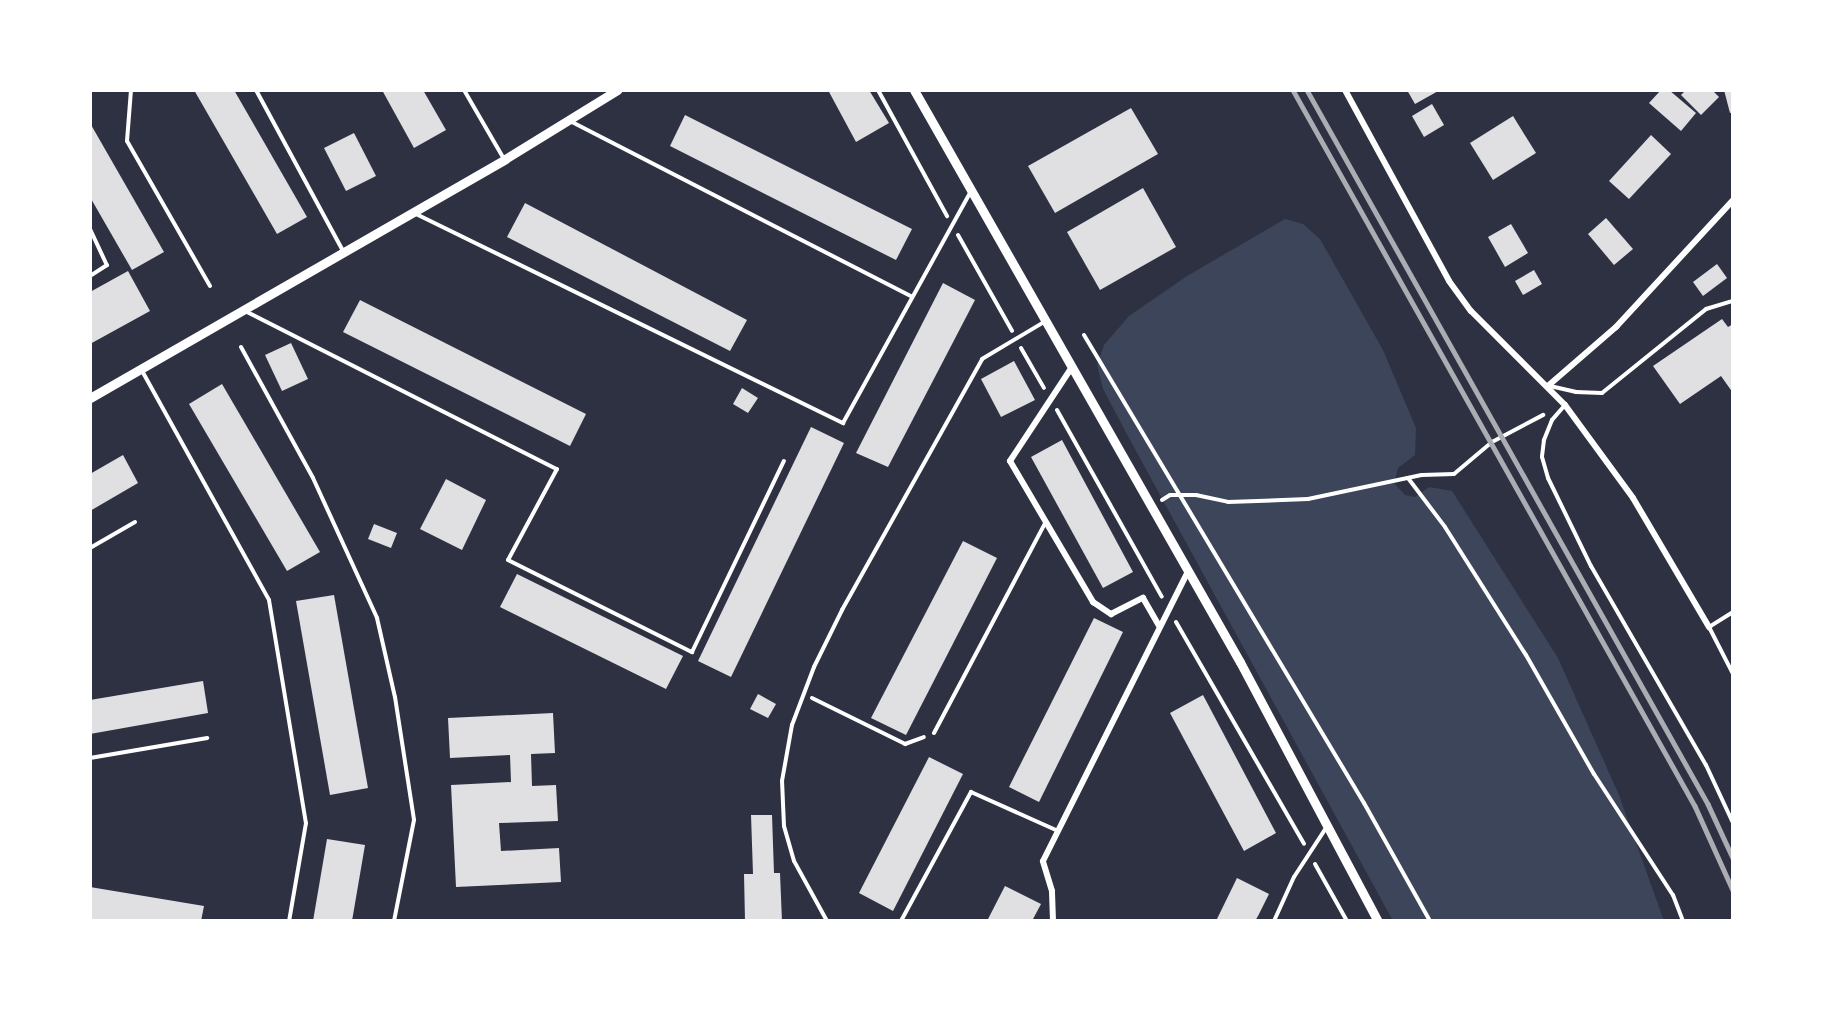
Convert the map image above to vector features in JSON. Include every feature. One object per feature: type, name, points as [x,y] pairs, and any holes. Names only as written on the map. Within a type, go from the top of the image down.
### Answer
[{"type":"street","points":[[90,398],[505,159],[617,90]]},
{"type":"street","points":[[914,90],[972,190],[1070,370],[1152,506],[1378,921]]},
{"type":"street","points":[[1345,90],[1449,281],[1471,311],[1549,385],[1565,405],[1634,498],[1709,627]]},
{"type":"street","points":[[1549,385],[1616,327],[1733,200]]},
{"type":"street","points":[[1070,370],[1010,461],[1093,602],[1111,614],[1143,598],[1160,627]]},
{"type":"street","points":[[1053,921],[1052,891],[1043,861],[1056,830],[1188,572]]},
{"type":"lane","points":[[256,90],[343,251]]},
{"type":"lane","points":[[464,90],[505,159]]},
{"type":"lane","points":[[568,120],[911,296]]},
{"type":"lane","points":[[411,212],[843,423],[911,296],[972,190]]},
{"type":"lane","points":[[90,229],[107,266],[90,276]]},
{"type":"lane","points":[[1549,385],[1576,393],[1602,393],[1706,309],[1733,301]]},
{"type":"lane","points":[[243,309],[557,469],[508,560],[692,652],[784,461]]},
{"type":"lane","points":[[827,921],[794,861],[784,826],[782,781],[792,724],[842,610],[982,359],[1044,322]]},
{"type":"lane","points":[[141,369],[269,600],[306,823],[290,921]]},
{"type":"lane","points":[[1565,405],[1552,420],[1544,440],[1542,457],[1548,478],[1591,566],[1706,765],[1733,823]]},
{"type":"lane","points":[[90,548],[135,522]]},
{"type":"lane","points":[[934,733],[1046,522]]},
{"type":"lane","points":[[1733,612],[1709,627],[1733,674]]},
{"type":"lane","points":[[90,758],[207,738]]},
{"type":"lane","points":[[901,921],[971,792],[1056,830]]},
{"type":"lane","points":[[1274,921],[1309,853],[1327,827]]},
{"type":"path","points":[[131,90],[127,141],[210,286]]},
{"type":"path","points":[[878,90],[1016,339],[1347,921]]},
{"type":"path","points":[[1084,335],[1430,921]]},
{"type":"path","points":[[241,347],[313,478],[377,618],[395,697],[414,820],[394,921]]},
{"type":"path","points":[[1152,506],[1170,495],[1196,495],[1228,502],[1308,499],[1408,478],[1454,474],[1492,442],[1565,405]]},
{"type":"path","points":[[1408,478],[1445,527],[1526,655],[1594,774],[1673,895],[1683,921]]},
{"type":"path","points":[[804,693],[905,744],[934,733]]},
{"type":"shaded area","points":[[1285,219],[1303,224],[1320,239],[1383,350],[1416,428],[1415,455],[1398,468],[1394,483],[1405,495],[1415,497],[1429,487],[1452,491],[1558,658],[1619,795],[1664,921],[1393,921],[1130,440],[1103,389],[1097,365],[1104,345],[1129,316],[1187,276]]},
{"type":"building","points":[[194,90],[234,90],[307,217],[277,234]]},
{"type":"building","points":[[382,90],[423,90],[446,130],[414,148]]},
{"type":"building","points":[[828,90],[869,90],[889,123],[856,142]]},
{"type":"building","points":[[1407,90],[1440,90],[1415,104]]},
{"type":"building","points":[[1661,90],[1669,90],[1696,113],[1681,131],[1649,103]]},
{"type":"building","points":[[1686,90],[1712,90],[1719,97],[1701,115],[1681,95]]},
{"type":"building","points":[[1724,90],[1733,90],[1733,112],[1730,113]]},
{"type":"building","points":[[1432,104],[1444,125],[1424,137],[1412,116]]},
{"type":"building","points":[[1131,108],[1158,154],[1055,213],[1028,166]]},
{"type":"building","points":[[685,115],[912,229],[896,260],[670,146]]},
{"type":"building","points":[[1513,116],[1536,153],[1493,180],[1470,143]]},
{"type":"building","points":[[90,123],[164,252],[132,270],[90,197]]},
{"type":"building","points":[[354,133],[376,176],[346,191],[324,148]]},
{"type":"building","points":[[1651,135],[1671,154],[1629,199],[1609,181]]},
{"type":"building","points":[[1143,188],[1176,247],[1100,290],[1067,232]]},
{"type":"building","points":[[525,203],[747,320],[730,351],[507,237]]},
{"type":"building","points":[[1606,218],[1633,249],[1614,265],[1588,234]]},
{"type":"building","points":[[1511,224],[1528,253],[1505,267],[1488,237]]},
{"type":"building","points":[[1717,264],[1727,278],[1703,296],[1693,282]]},
{"type":"building","points":[[1534,270],[1542,284],[1523,295],[1515,281]]},
{"type":"building","points":[[128,271],[150,311],[90,344],[90,292]]},
{"type":"building","points":[[943,283],[975,300],[888,467],[856,453]]},
{"type":"building","points":[[360,300],[586,414],[570,446],[343,332]]},
{"type":"building","points":[[1722,319],[1728,327],[1733,324],[1733,393],[1721,376],[1680,404],[1653,366]]},
{"type":"building","points":[[291,343],[308,379],[282,391],[265,355]]},
{"type":"building","points":[[1014,361],[1035,400],[1001,417],[981,379]]},
{"type":"building","points":[[222,384],[320,552],[287,571],[189,404]]},
{"type":"building","points":[[742,388],[758,398],[748,413],[733,404]]},
{"type":"building","points":[[811,427],[844,443],[731,677],[698,661]]},
{"type":"building","points":[[1062,440],[1133,572],[1103,588],[1031,457]]},
{"type":"building","points":[[123,455],[138,483],[90,511],[90,474]]},
{"type":"building","points":[[446,479],[486,500],[462,550],[420,529]]},
{"type":"building","points":[[374,524],[397,533],[391,548],[368,539]]},
{"type":"building","points":[[963,541],[997,558],[906,735],[871,718]]},
{"type":"building","points":[[517,574],[683,656],[666,689],[500,607]]},
{"type":"building","points":[[334,595],[368,788],[330,795],[296,601]]},
{"type":"building","points":[[1094,618],[1123,632],[1039,802],[1009,787]]},
{"type":"building","points":[[203,681],[208,713],[90,734],[90,700]]},
{"type":"building","points":[[758,694],[776,704],[768,718],[750,709]]},
{"type":"building","points":[[1203,695],[1276,833],[1244,851],[1170,713]]},
{"type":"building","points":[[553,713],[555,753],[531,754],[532,786],[556,785],[558,821],[499,823],[501,851],[559,848],[561,882],[456,887],[451,785],[511,782],[510,755],[450,758],[448,718]]},
{"type":"building","points":[[929,757],[963,774],[893,911],[859,893]]},
{"type":"building","points":[[751,815],[772,815],[774,873],[780,873],[782,921],[745,921],[744,874],[753,874]]},
{"type":"building","points":[[327,839],[365,845],[352,921],[313,921]]},
{"type":"building","points":[[1237,878],[1269,894],[1255,921],[1216,921]]},
{"type":"building","points":[[1005,886],[1041,904],[1032,921],[987,921]]},
{"type":"building","points":[[90,887],[204,906],[201,921],[90,921]]},
{"type":"railway","points":[[1293,90],[1695,806],[1733,890]]},
{"type":"railway","points":[[1307,90],[1708,804],[1733,858]]}]
